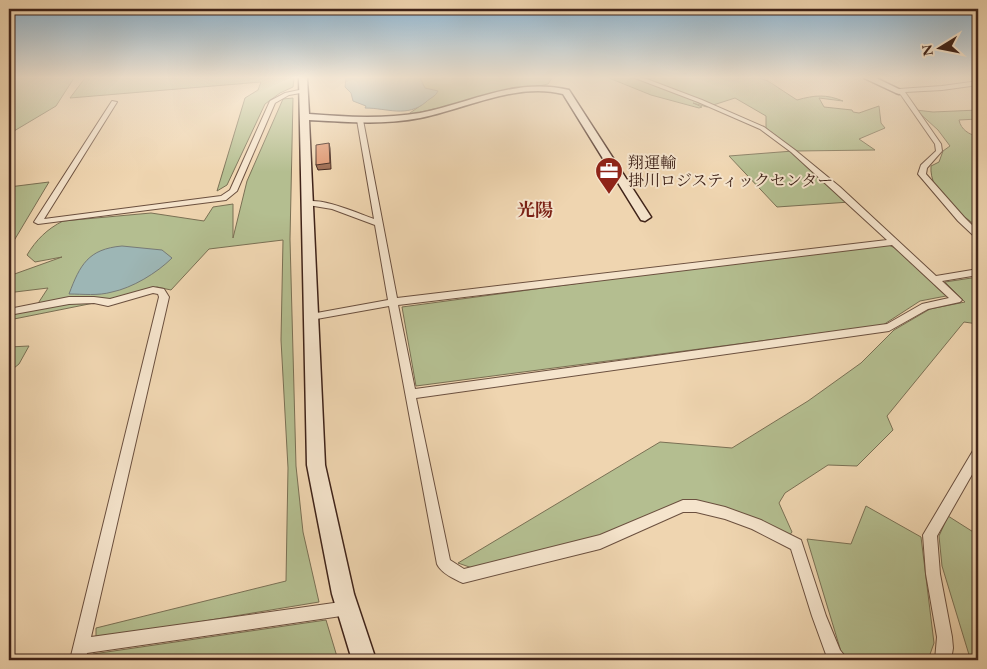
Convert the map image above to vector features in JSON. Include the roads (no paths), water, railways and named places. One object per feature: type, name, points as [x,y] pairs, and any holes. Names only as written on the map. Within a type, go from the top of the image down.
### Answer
[{"type":"street","points":[[109,109],[38,222],[223,198],[233,190],[269,109]]},
{"type":"street","points":[[304,109],[316,465],[331,540],[348,608],[364,660]]},
{"type":"street","points":[[304,117],[360,120],[421,116],[448,109]]},
{"type":"street","points":[[577,109],[645,217]]},
{"type":"street","points":[[410,394],[889,327],[925,306],[957,300],[822,176],[762,128],[717,109]]},
{"type":"street","points":[[914,109],[938,144],[939,151],[924,167],[922,174],[961,219],[978,235]]},
{"type":"street","points":[[360,120],[410,394],[444,564],[463,576],[600,542],[683,506],[697,505],[749,522],[796,545],[828,639],[834,655],[839,660]]},
{"type":"street","points":[[308,203],[334,208],[379,224]]},
{"type":"street","points":[[311,317],[393,302],[894,242]]},
{"type":"street","points":[[934,278],[978,272]]},
{"type":"street","points":[[9,312],[42,303],[75,300],[106,301],[108,303],[153,290],[161,291],[164,296],[80,653],[348,608]]},
{"type":"street","points":[[942,660],[945,637],[934,576],[930,535],[978,454]]},
{"type":"water","points":[[378,109],[414,109],[397,111]]},
{"type":"water","points":[[122,246],[162,250],[172,258],[144,279],[120,290],[101,294],[69,294],[77,275],[87,260],[101,251]]},
{"type":"place","name":"翔運輸 掛川ロジスティックセンター","points":[[609,195]]},
{"type":"district","name":"光陽","points":[[535,210]]}]
